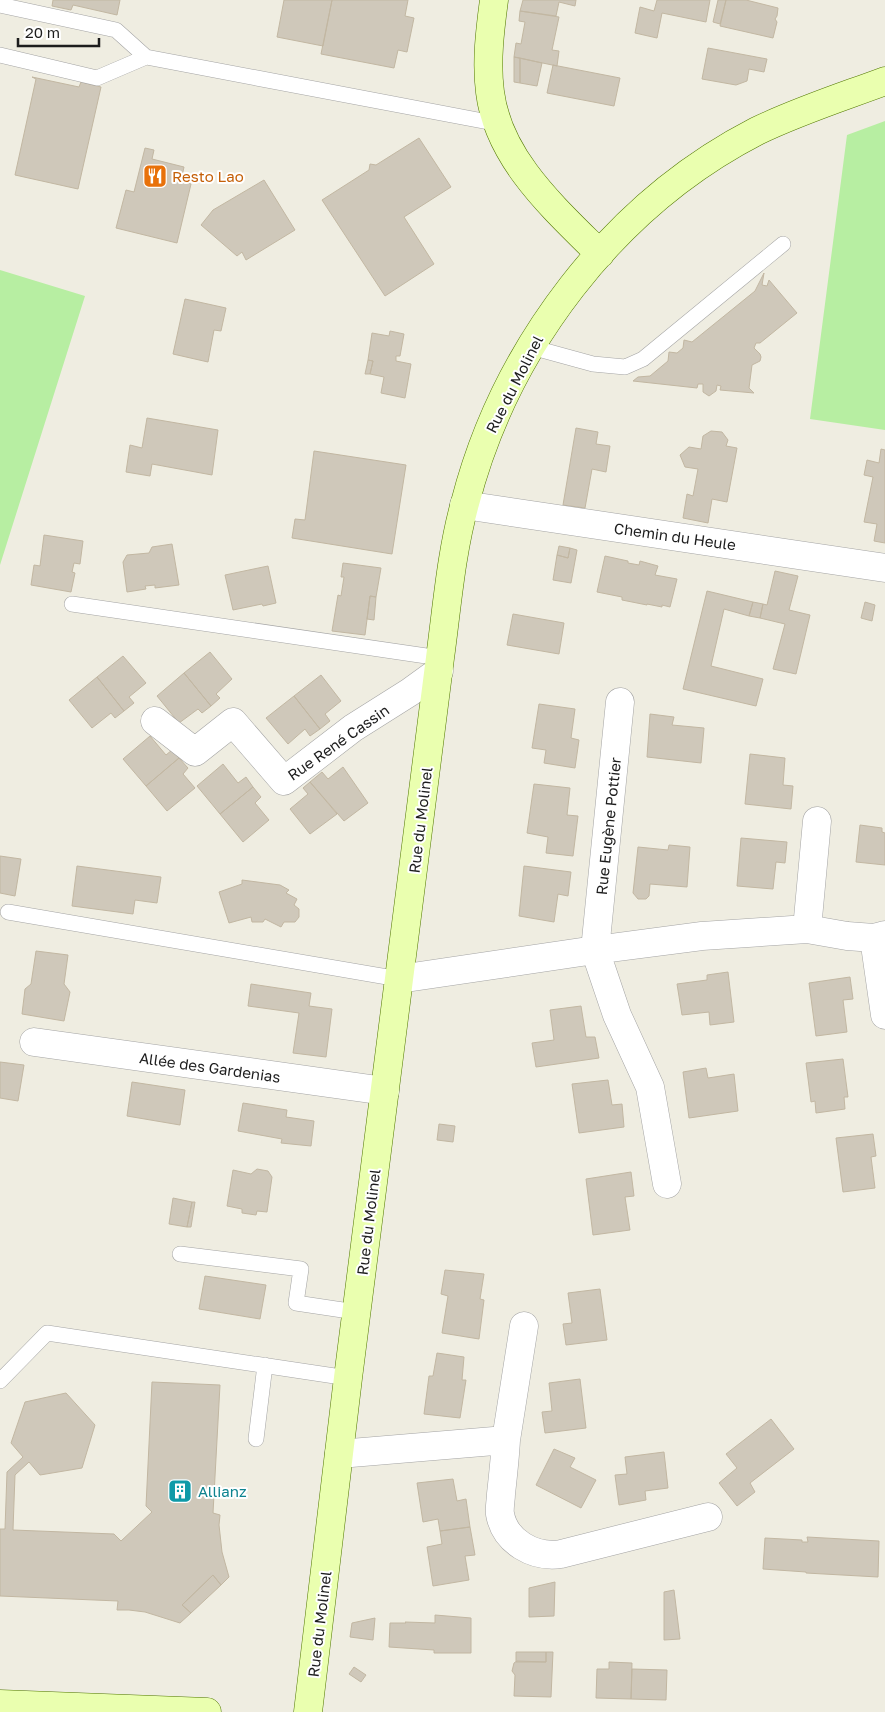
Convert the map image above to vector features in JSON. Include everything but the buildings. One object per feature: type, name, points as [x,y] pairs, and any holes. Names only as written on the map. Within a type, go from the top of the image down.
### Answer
[{"type":"main road","points":[[494,0],[489,42],[488,76],[490,94],[509,148],[525,173],[554,207],[600,254]]},
{"type":"main road","name":"Rue du Molinel","points":[[308,1712],[356,1312],[455,553],[464,505],[493,419],[531,347],[569,290],[600,254],[658,197],[725,150],[756,132],[784,119],[885,81]]},
{"type":"main road","points":[[0,1704],[207,1712]]},
{"type":"street","name":"Chemin du Heule","points":[[464,505],[885,568]]},
{"type":"street","name":"Rue René Cassin","points":[[155,720],[195,752],[233,722],[284,781],[354,728],[410,692],[439,665]]},
{"type":"street","name":"Rue Eugène Pottier","points":[[620,702],[595,950],[617,1015],[650,1087],[667,1184]]},
{"type":"street","points":[[807,929],[817,821]]},
{"type":"street","points":[[399,979],[702,936],[807,929],[847,936],[880,937],[885,1015]]},
{"type":"street","name":"Allée des Gardenias","points":[[34,1042],[385,1091]]},
{"type":"street","points":[[524,1326],[506,1440],[500,1513],[508,1534],[518,1544],[548,1556],[708,1517]]},
{"type":"street","points":[[339,1454],[506,1440]]},
{"type":"lane","points":[[6,4],[116,30],[146,57],[499,124]]},
{"type":"lane","points":[[0,55],[97,78],[146,57]]},
{"type":"lane","points":[[531,347],[593,364],[625,367],[643,360],[783,244]]},
{"type":"lane","points":[[72,604],[439,665]]},
{"type":"lane","points":[[8,912],[399,979]]},
{"type":"lane","points":[[180,1254],[300,1269],[296,1304],[356,1312]]},
{"type":"lane","points":[[0,1381],[47,1333],[348,1378]]},
{"type":"lane","points":[[256,1439],[265,1365]]},
{"type":"green space","points":[[885,121],[885,430],[810,419],[847,135]]},
{"type":"green space","points":[[0,270],[85,296],[0,565]]},
{"type":"place","name":"Resto Lao","points":[[155,176]]},
{"type":"place","name":"Allianz","points":[[180,1491]]}]
